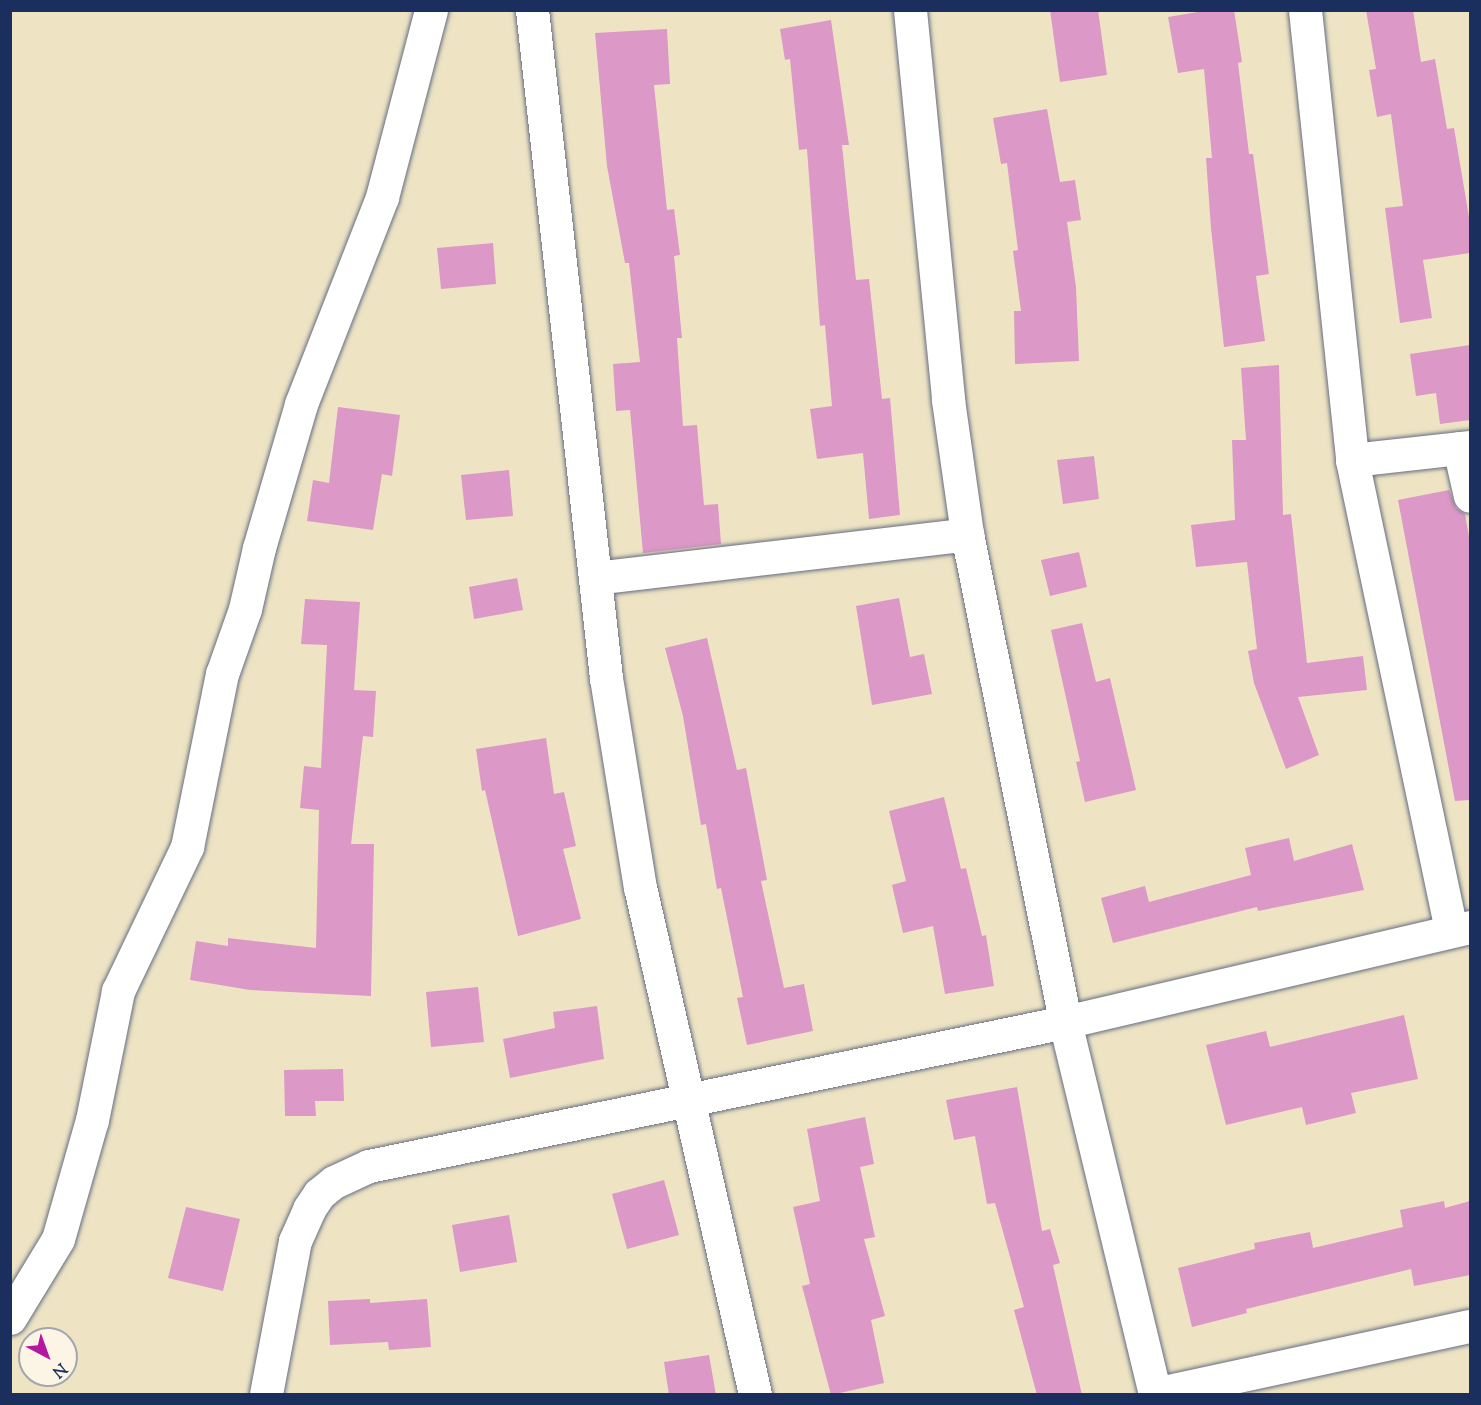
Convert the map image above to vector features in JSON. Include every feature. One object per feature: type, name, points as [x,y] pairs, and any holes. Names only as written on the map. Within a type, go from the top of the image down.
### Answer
[{"type":"street","points":[[10,1318],[58,1239],[92,1120],[118,991],[187,847],[222,674],[245,609],[259,548],[301,404],[382,197],[431,10]]},
{"type":"street","points":[[532,10],[606,678],[640,887],[755,1395]]},
{"type":"street","points":[[910,10],[948,400],[967,534],[1065,1022],[1155,1394],[1470,1326]]},
{"type":"street","points":[[266,1395],[295,1241],[320,1194],[334,1182],[369,1166],[1065,1022],[1461,929],[1352,460],[1305,10]]},
{"type":"street","points":[[1352,460],[1465,447],[1470,496]]},
{"type":"street","points":[[595,578],[967,534]]},
{"type":"building","points":[[1050,10],[1098,10],[1107,75],[1060,82]]},
{"type":"building","points":[[1210,10],[1234,10],[1242,62],[1238,63],[1249,154],[1253,154],[1269,274],[1256,276],[1265,341],[1224,347],[1211,228],[1206,158],[1212,158],[1204,69],[1178,73],[1168,17]]},
{"type":"building","points":[[1366,10],[1413,10],[1421,62],[1435,59],[1447,129],[1454,128],[1470,223],[1470,253],[1423,260],[1432,318],[1400,323],[1385,208],[1403,206],[1391,114],[1377,117],[1369,70],[1376,69]]},
{"type":"building","points":[[831,20],[849,145],[842,145],[856,280],[869,279],[882,399],[890,398],[900,515],[869,519],[863,453],[817,459],[810,409],[832,406],[825,325],[820,326],[807,149],[799,150],[790,59],[785,60],[780,29]]},
{"type":"building","points":[[667,29],[670,84],[654,85],[667,210],[674,209],[680,255],[674,256],[682,338],[677,338],[683,426],[697,425],[704,505],[718,504],[721,544],[643,553],[630,410],[616,411],[613,364],[640,362],[629,263],[625,263],[607,166],[595,33]]},
{"type":"building","points":[[1047,109],[1060,182],[1075,180],[1081,220],[1067,222],[1076,287],[1079,361],[1015,364],[1014,311],[1021,311],[1013,251],[1018,250],[1007,163],[1001,164],[993,118]]},
{"type":"building","points":[[493,243],[496,284],[441,289],[437,248]]},
{"type":"building","points":[[1470,345],[1470,420],[1440,424],[1436,393],[1416,396],[1410,354]]},
{"type":"building","points":[[1279,365],[1283,515],[1291,514],[1307,663],[1363,656],[1367,690],[1298,697],[1319,755],[1286,769],[1254,683],[1248,651],[1257,649],[1247,562],[1196,567],[1191,525],[1235,520],[1232,440],[1246,440],[1241,368]]},
{"type":"building","points":[[338,407],[400,415],[392,476],[382,474],[373,530],[307,521],[313,480],[329,483]]},
{"type":"building","points":[[1094,456],[1099,499],[1063,504],[1057,460]]},
{"type":"building","points":[[509,470],[513,516],[466,520],[461,475]]},
{"type":"building","points":[[1449,490],[1456,508],[1465,514],[1470,542],[1470,800],[1455,801],[1398,500]]},
{"type":"building","points":[[1079,552],[1087,587],[1050,596],[1041,560]]},
{"type":"building","points":[[517,578],[523,610],[474,619],[469,587]]},
{"type":"building","points":[[899,598],[910,657],[924,654],[932,694],[872,705],[856,606]]},
{"type":"building","points":[[305,599],[360,602],[354,690],[376,691],[373,737],[363,736],[351,844],[374,844],[371,996],[250,990],[190,980],[196,941],[228,946],[228,938],[316,948],[319,810],[300,808],[304,766],[321,768],[327,645],[301,644]]},
{"type":"building","points":[[1082,623],[1096,682],[1110,678],[1136,790],[1085,802],[1076,762],[1080,761],[1051,630]]},
{"type":"building","points":[[707,638],[737,770],[746,768],[767,880],[761,881],[784,988],[804,984],[813,1031],[747,1045],[737,998],[743,997],[721,888],[717,889],[706,824],[701,825],[683,716],[665,648]]},
{"type":"building","points":[[546,738],[554,794],[564,792],[576,846],[563,849],[581,919],[518,936],[485,790],[482,791],[476,749]]},
{"type":"building","points":[[944,797],[961,869],[966,868],[982,936],[986,935],[994,986],[945,994],[933,926],[903,933],[892,885],[906,881],[889,811]]},
{"type":"building","points":[[1289,838],[1294,861],[1352,844],[1364,890],[1258,911],[1257,907],[1113,943],[1101,898],[1145,886],[1149,902],[1251,875],[1245,848]]},
{"type":"building","points":[[478,987],[484,1042],[431,1047],[426,992]]},
{"type":"building","points":[[597,1006],[604,1059],[510,1078],[503,1039],[555,1028],[553,1012]]},
{"type":"building","points":[[1404,1015],[1418,1079],[1351,1093],[1356,1113],[1306,1125],[1302,1107],[1226,1125],[1206,1045],[1266,1031],[1270,1047]]},
{"type":"building","points":[[343,1069],[344,1101],[315,1101],[316,1116],[285,1116],[284,1070]]},
{"type":"building","points":[[1017,1087],[1042,1231],[1050,1229],[1060,1263],[1053,1265],[1082,1395],[1037,1395],[1014,1310],[1024,1307],[995,1203],[987,1204],[975,1136],[954,1140],[946,1100]]},
{"type":"building","points":[[865,1117],[874,1164],[860,1167],[875,1237],[864,1239],[885,1316],[871,1320],[884,1383],[831,1395],[802,1286],[810,1284],[793,1207],[820,1201],[807,1129]]},
{"type":"building","points":[[664,1180],[679,1235],[627,1249],[612,1194]]},
{"type":"building","points":[[1444,1201],[1445,1208],[1470,1201],[1470,1275],[1414,1286],[1411,1269],[1246,1309],[1247,1313],[1192,1327],[1178,1268],[1255,1249],[1254,1243],[1310,1232],[1313,1248],[1403,1227],[1400,1210]]},
{"type":"building","points":[[186,1207],[240,1219],[223,1291],[168,1278]]},
{"type":"building","points":[[509,1215],[517,1262],[460,1272],[452,1225]]},
{"type":"building","points":[[370,1299],[370,1303],[427,1299],[431,1347],[389,1350],[388,1342],[330,1345],[328,1301]]},
{"type":"building","points":[[709,1355],[716,1395],[669,1395],[664,1362]]}]
